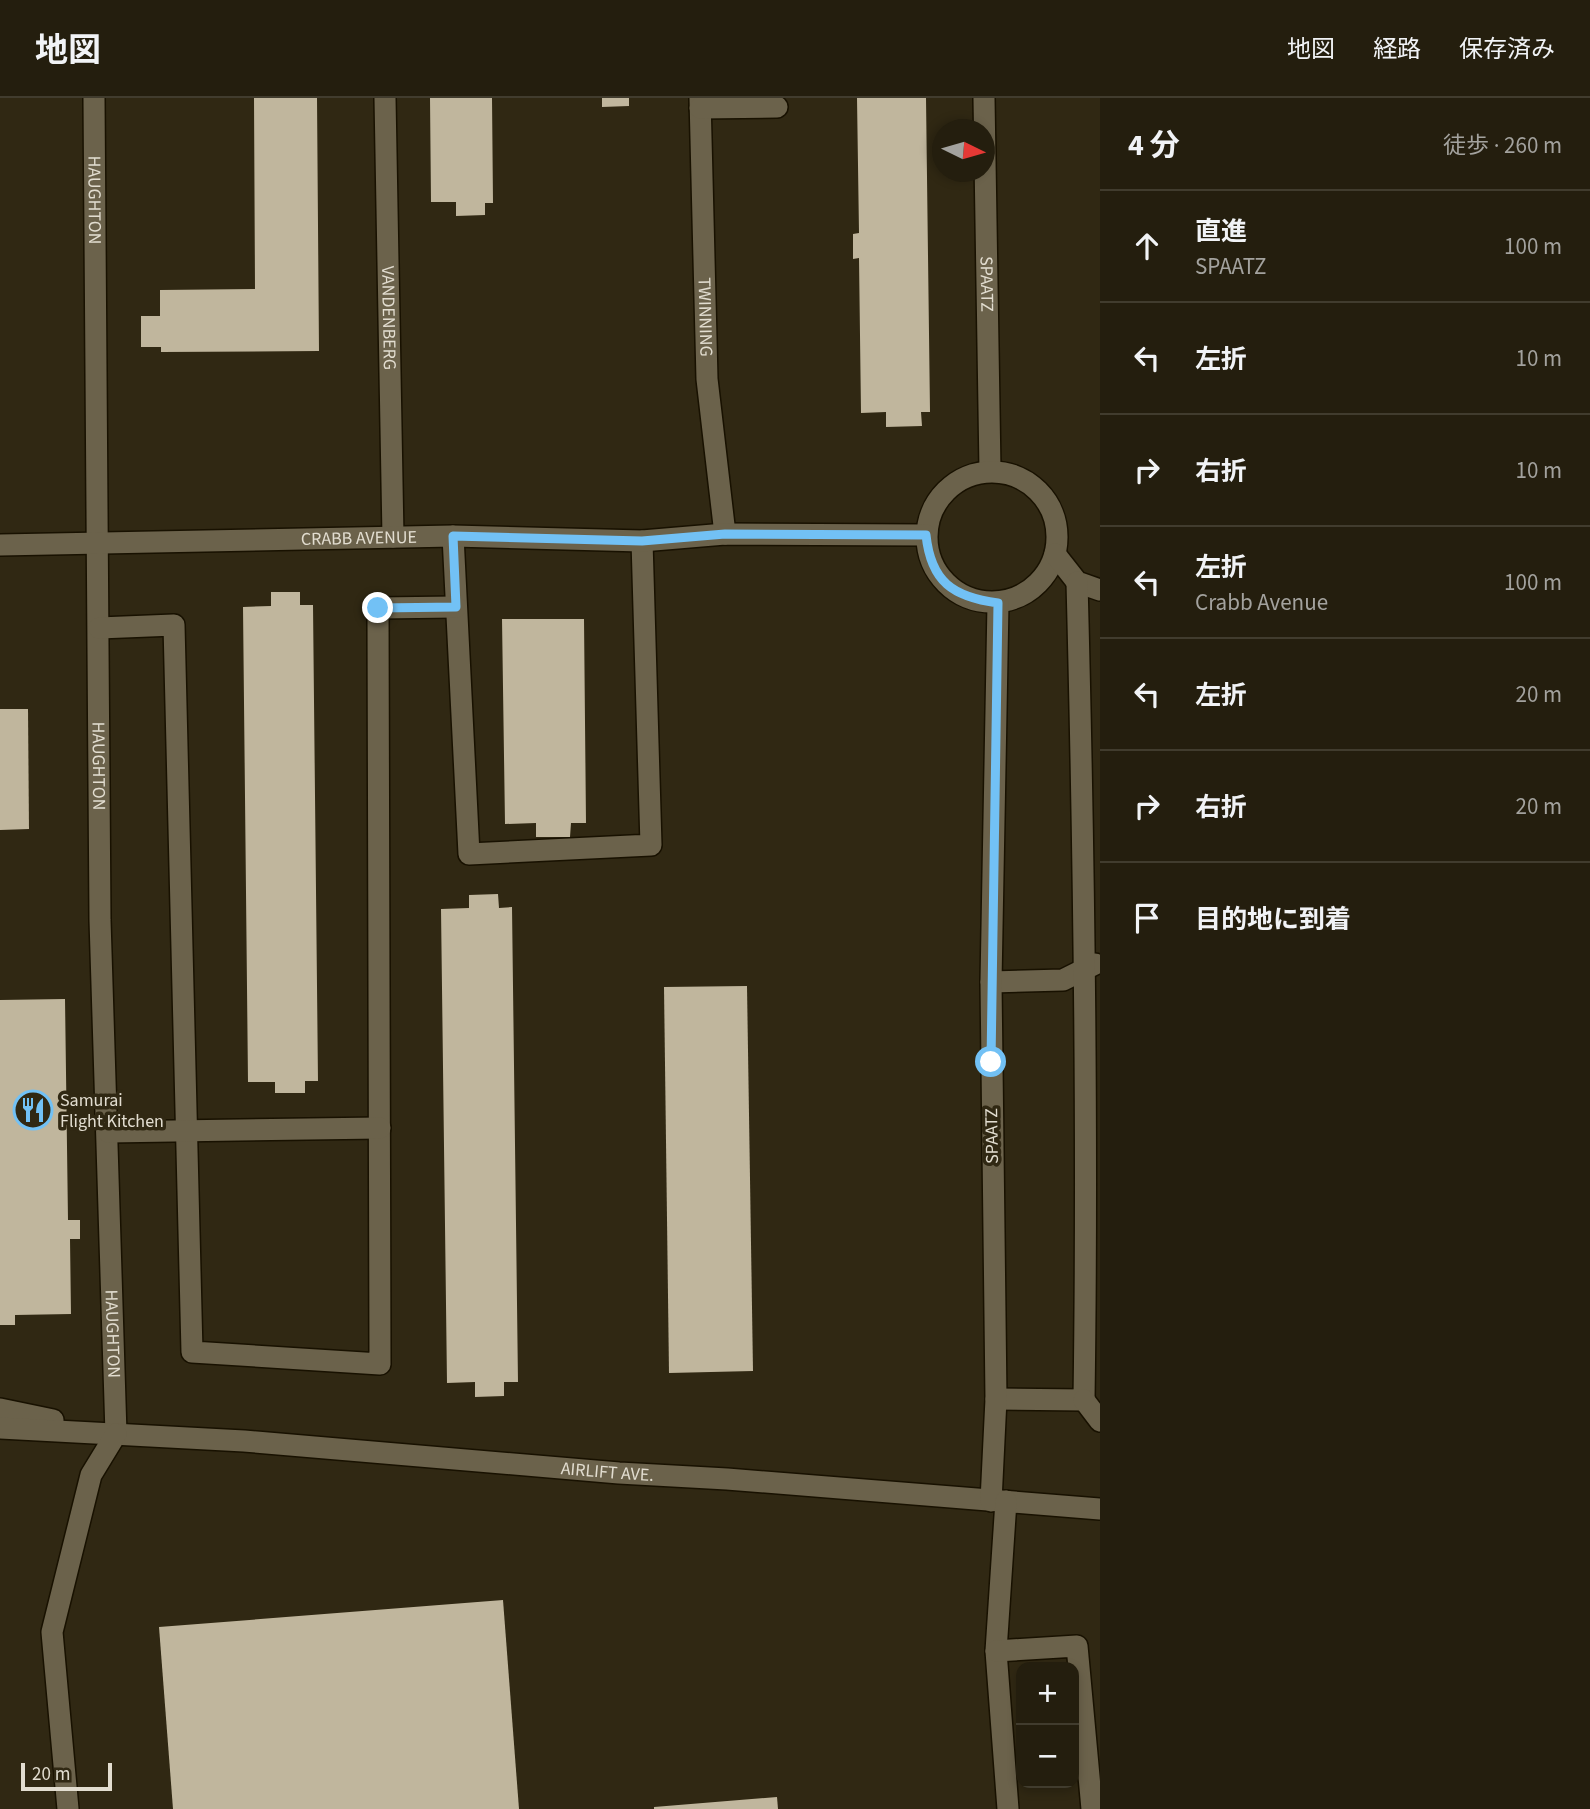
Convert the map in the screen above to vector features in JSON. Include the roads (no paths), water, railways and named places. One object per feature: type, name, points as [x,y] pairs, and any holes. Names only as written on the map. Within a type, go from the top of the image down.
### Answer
[{"type":"street","name":"HAUGHTON","points":[[94,98],[100,919],[116,1434]]},
{"type":"street","name":"VANDENBERG","points":[[385,98],[393,537]]},
{"type":"street","name":"SPAATZ","points":[[984,98],[990,470]]},
{"type":"street","points":[[700,103],[777,107]]},
{"type":"street","name":"TWINNING","points":[[700,103],[707,379],[725,534]]},
{"type":"street","points":[[990,470],[1010,473],[1028,482],[1043,496],[1054,513],[1057,533],[1055,554],[1046,574],[1031,590],[998,603],[970,599],[952,589],[937,574],[928,555],[926,535],[929,515],[945,491],[970,474],[990,470]]},
{"type":"street","name":"CRABB AVENUE","points":[[0,545],[453,536],[642,541],[725,534],[926,535]]},
{"type":"street","points":[[453,536],[469,853],[651,845],[642,541]]},
{"type":"street","points":[[1055,554],[1077,582],[1100,590]]},
{"type":"street","points":[[1077,582],[1093,965],[1083,1038],[1084,1400],[1100,1422]]},
{"type":"street","name":"SPAATZ","points":[[998,603],[991,982],[999,1501],[996,1651],[1008,1809]]},
{"type":"street","points":[[99,628],[174,625],[192,1353],[380,1364],[378,608],[456,607]]},
{"type":"street","points":[[991,982],[1063,979],[1093,965]]},
{"type":"street","points":[[108,1132],[380,1128]]},
{"type":"street","points":[[996,1399],[1084,1400]]},
{"type":"street","name":"AIRLIFT AVE.","points":[[0,1409],[116,1434]]},
{"type":"street","name":"AIRLIFT AVE.","points":[[0,1428],[244,1441],[619,1473],[1100,1509]]},
{"type":"street","points":[[68,1809],[52,1632],[91,1475],[116,1434]]},
{"type":"street","points":[[996,1651],[1077,1646],[1092,1809]]},
{"type":"place","name":"Samurai Flight Kitchen","points":[[33,1110]]}]
